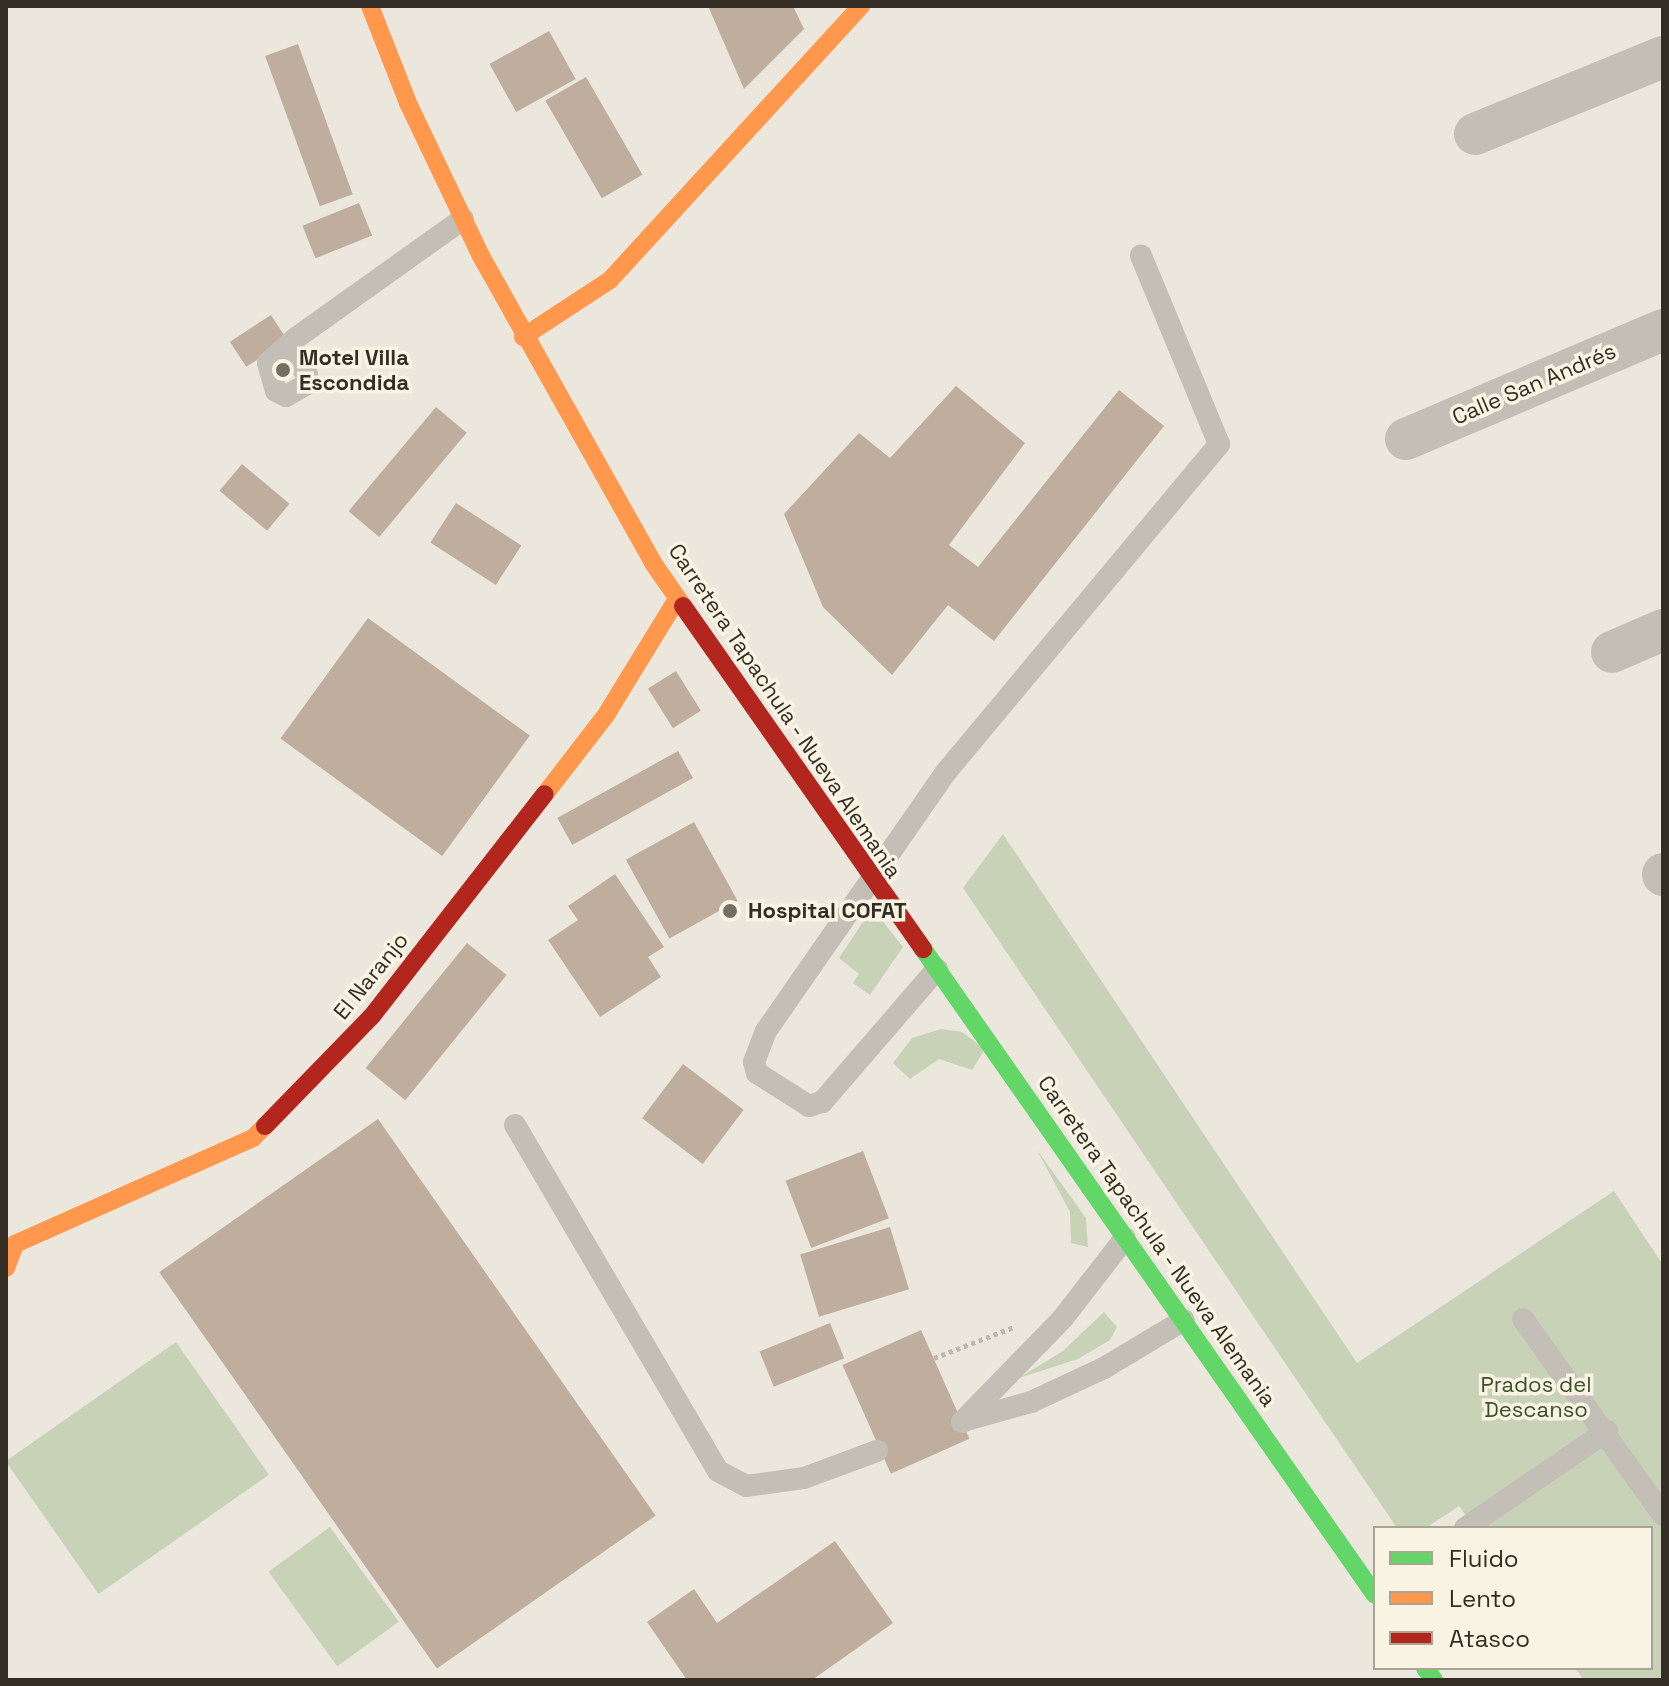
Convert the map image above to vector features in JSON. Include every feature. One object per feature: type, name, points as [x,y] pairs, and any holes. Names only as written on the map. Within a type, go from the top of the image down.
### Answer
[{"type":"main road","name":"Carretera Tapachula - Nueva Alemania","points":[[370,6],[408,103],[523,337],[677,599],[873,883],[937,969],[1373,1592]]},
{"type":"main road","points":[[523,337],[610,280],[861,6]]},
{"type":"main road","name":"El Naranjo","points":[[9,1248],[253,1138],[372,1016],[606,715],[677,599]]},
{"type":"street","points":[[1475,134],[1663,57]]},
{"type":"street","name":"Calle San Andrés","points":[[1406,439],[1663,330]]},
{"type":"street","points":[[1612,652],[1663,630]]},
{"type":"lane","points":[[287,346],[463,219]]},
{"type":"lane","points":[[937,969],[822,1102],[809,1106],[757,1073],[754,1062],[766,1031],[873,883],[946,772],[1219,444],[1141,256]]},
{"type":"lane","points":[[515,1125],[718,1471],[746,1486],[804,1478],[877,1451]]},
{"type":"lane","points":[[1125,1238],[1063,1318],[962,1422],[1031,1402],[1104,1368],[1184,1320]]},
{"type":"lane","points":[[1523,1319],[1607,1431],[1663,1515]]},
{"type":"lane","points":[[1468,1526],[1607,1431]]},
{"type":"path","points":[[934,1358],[1008,1328],[1063,1318]]},
{"type":"green space","name":"Prados del Descanso","points":[[1003,834],[1357,1363],[1614,1191],[1663,1265],[1663,1680],[1584,1680],[1576,1670],[1653,1670],[1653,1526],[1474,1526],[1459,1506],[1429,1526],[1396,1526],[963,888]]},
{"type":"green space","points":[[869,913],[877,914],[903,947],[870,995],[853,983],[859,974],[839,958]]},
{"type":"green space","points":[[941,1029],[962,1032],[985,1049],[972,1070],[939,1059],[910,1079],[893,1063],[912,1038]]},
{"type":"green space","points":[[1037,1150],[1086,1218],[1088,1247],[1071,1243],[1070,1212]]},
{"type":"green space","points":[[1104,1312],[1117,1327],[1110,1340],[1078,1359],[1019,1378],[1063,1351]]},
{"type":"green space","points":[[176,1342],[269,1475],[99,1594],[6,1461]]},
{"type":"green space","points":[[330,1527],[399,1622],[337,1666],[269,1572]]},
{"type":"building","points":[[708,6],[793,6],[804,29],[744,89]]},
{"type":"building","points":[[549,31],[576,79],[516,112],[490,64]]},
{"type":"building","points":[[298,44],[353,194],[320,206],[265,56]]},
{"type":"building","points":[[586,77],[642,175],[602,198],[545,101]]},
{"type":"building","points":[[359,203],[372,235],[316,258],[302,226]]},
{"type":"building","points":[[271,315],[287,340],[246,367],[230,342]]},
{"type":"building","points":[[956,386],[1025,443],[949,545],[978,567],[1119,390],[1164,426],[994,641],[948,605],[892,675],[823,607],[784,514],[859,433],[890,458]]},
{"type":"building","points":[[436,407],[467,433],[379,537],[349,511]]},
{"type":"building","points":[[242,464],[289,504],[267,531],[220,491]]},
{"type":"building","points":[[456,503],[521,545],[496,585],[430,542]]},
{"type":"building","points":[[368,618],[530,736],[442,856],[280,739]]},
{"type":"building","points":[[676,671],[701,711],[673,728],[648,688]]},
{"type":"building","points":[[678,751],[693,778],[572,845],[557,818]]},
{"type":"building","points":[[694,822],[738,901],[669,939],[626,860]]},
{"type":"building","points":[[615,874],[664,947],[648,957],[661,977],[600,1017],[548,940],[578,920],[568,906]]},
{"type":"building","points":[[467,943],[507,975],[405,1100],[366,1068]]},
{"type":"building","points":[[683,1064],[744,1110],[703,1164],[642,1118]]},
{"type":"building","points":[[378,1119],[656,1515],[437,1669],[159,1272]]},
{"type":"building","points":[[863,1151],[889,1218],[811,1248],[786,1181]]},
{"type":"building","points":[[890,1227],[909,1289],[819,1317],[800,1254]]},
{"type":"building","points":[[830,1323],[844,1358],[774,1387],[760,1351]]},
{"type":"building","points":[[921,1330],[969,1439],[891,1474],[842,1365]]},
{"type":"building","points":[[835,1541],[893,1623],[812,1680],[687,1680],[647,1622],[694,1589],[717,1623]]},
{"type":"traffic: fast","points":[[923,949],[1373,1592]]},
{"type":"traffic: fast","points":[[1426,1670],[1434,1680]]},
{"type":"traffic: slow","points":[[370,6],[408,103],[481,256],[653,563],[683,606]]},
{"type":"traffic: slow","points":[[523,337],[610,280],[861,6]]},
{"type":"traffic: slow","points":[[545,794],[606,715],[677,599]]},
{"type":"traffic: slow","points":[[6,1268],[15,1244],[253,1138],[265,1126]]},
{"type":"traffic: jam","points":[[683,606],[923,949]]},
{"type":"traffic: jam","points":[[265,1126],[372,1016],[545,794]]},
{"type":"place","name":"Motel Villa Escondida","points":[[283,370]]},
{"type":"place","name":"Hospital COFAT","points":[[730,911]]}]
